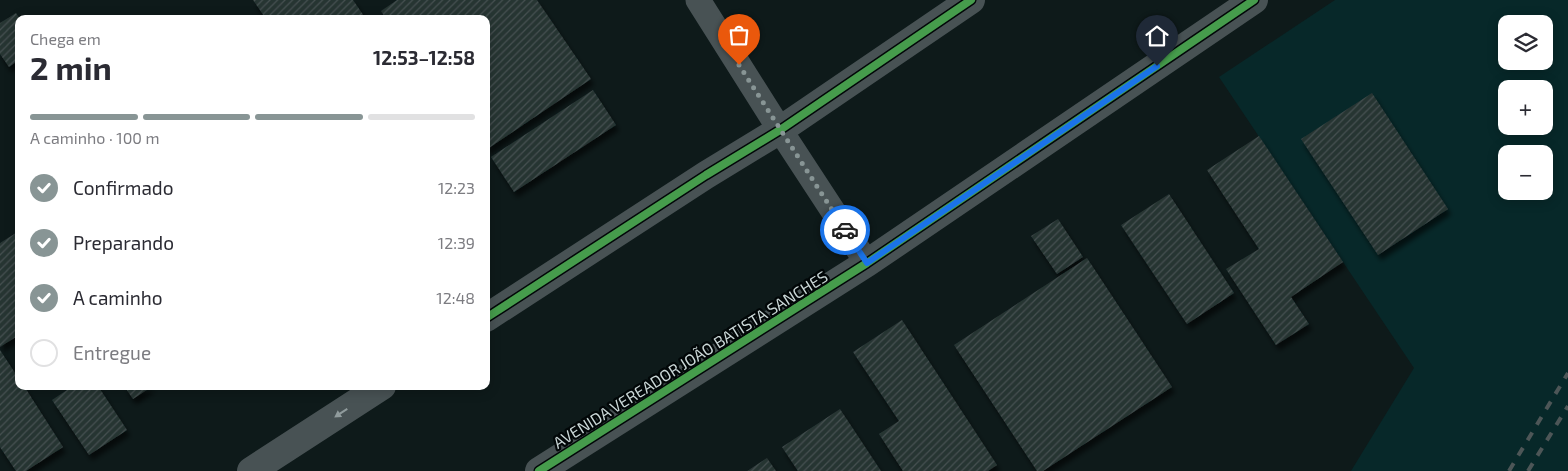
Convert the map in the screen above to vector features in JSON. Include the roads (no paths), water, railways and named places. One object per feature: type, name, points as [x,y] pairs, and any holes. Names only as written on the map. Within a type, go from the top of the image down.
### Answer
[{"type":"street","points":[[698,0],[867,263]]},
{"type":"street","points":[[490,315],[706,175],[780,130],[971,0]]},
{"type":"street","name":"AVENIDA VEREADOR JOÃO BATISTA SANCHES","points":[[539,471],[867,263],[1254,0]]},
{"type":"street","points":[[251,471],[376,390]]},
{"type":"railway","points":[[1509,471],[1568,373]]},
{"type":"railway","points":[[1528,471],[1568,406]]}]
